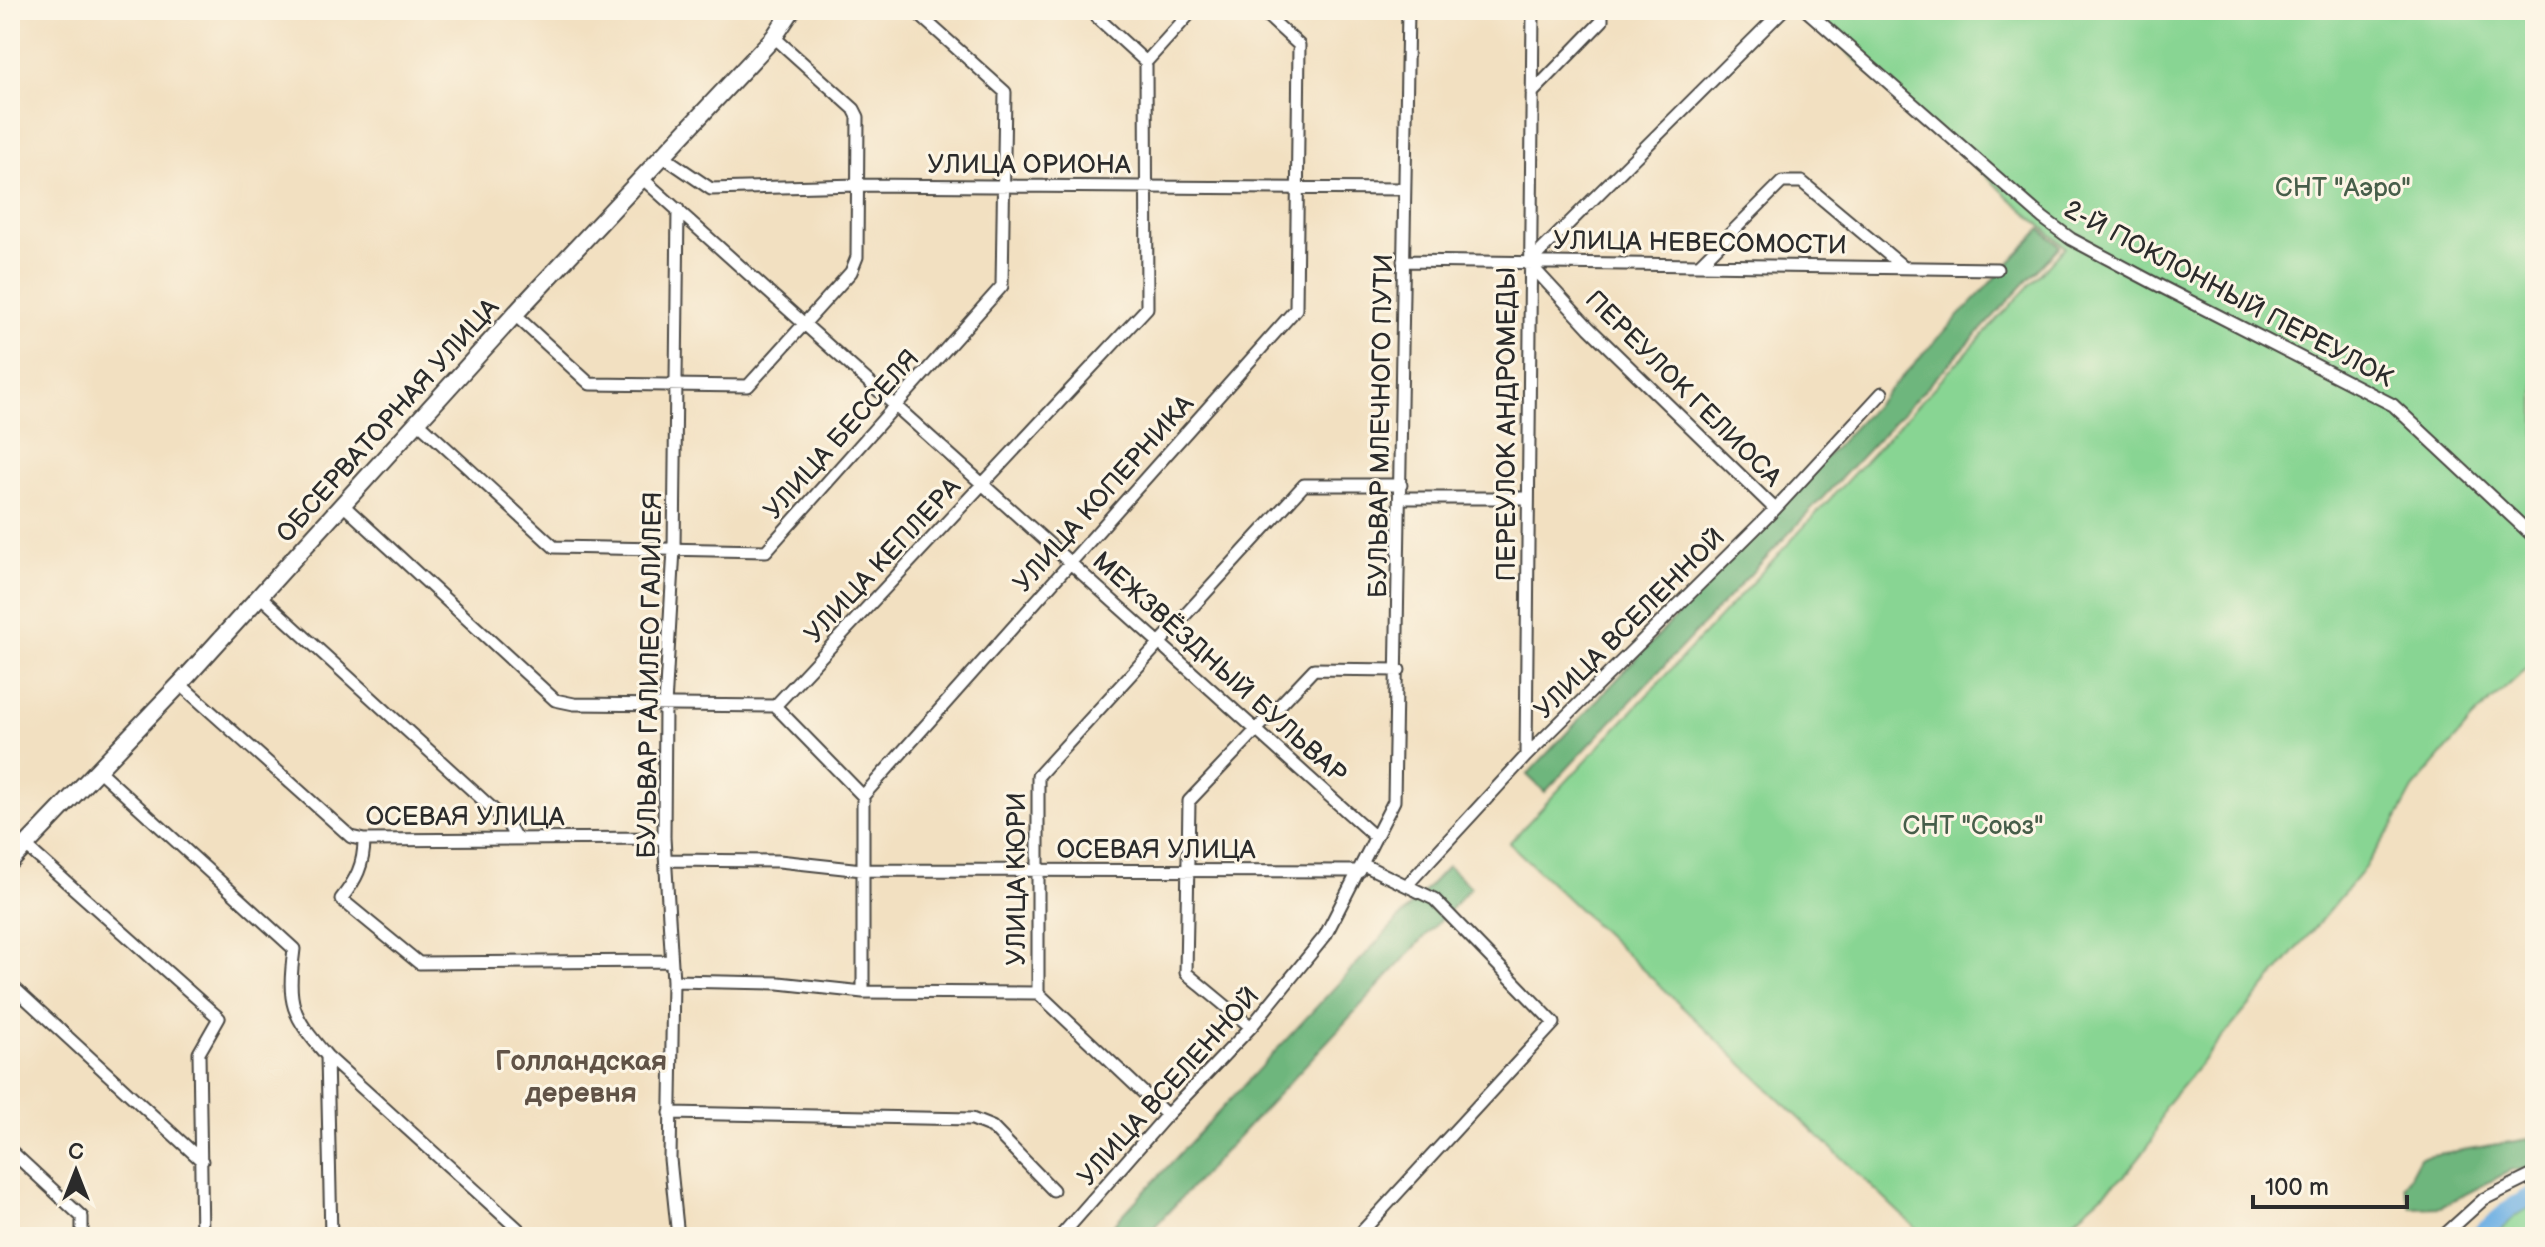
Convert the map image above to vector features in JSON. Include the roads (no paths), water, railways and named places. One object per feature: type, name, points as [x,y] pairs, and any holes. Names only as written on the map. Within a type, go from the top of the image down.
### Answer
[{"type":"main road","points":[[774,37],[792,10]]},
{"type":"main road","name":"ОБСЕРВАТОРНАЯ УЛИЦА","points":[[10,862],[180,684],[515,315],[774,37]]},
{"type":"street","name":"ОБСЕРВАТОРНАЯ УЛИЦА","points":[[774,37],[799,10]]},
{"type":"street","name":"УЛИЦА БЕССЕЛЯ","points":[[418,422],[554,547],[766,551],[1002,286],[1005,92],[914,10]]},
{"type":"street","points":[[1089,10],[1146,62],[1193,10]]},
{"type":"street","name":"УЛИЦА КОПЕРНИКА","points":[[863,796],[1296,309],[1299,45],[1261,10]]},
{"type":"street","points":[[1408,10],[1533,10]]},
{"type":"street","name":"БУЛЬВАР МЛЕЧНОГО ПУТИ","points":[[1374,836],[1394,801],[1399,670],[1408,10]]},
{"type":"street","name":"ПЕРЕУЛОК АНДРОМЕДЫ","points":[[1526,756],[1533,10]]},
{"type":"street","points":[[1532,93],[1602,21],[1602,10]]},
{"type":"street","points":[[1529,263],[1783,10]]},
{"type":"street","name":"2-Й ПОКЛОННЫЙ ПЕРЕУЛОК","points":[[1806,10],[2043,218],[2071,239],[2393,405],[2535,538]]},
{"type":"street","points":[[515,315],[590,384],[748,386],[851,272],[857,257],[859,124],[854,109],[774,37]]},
{"type":"street","name":"УЛИЦА КЕПЛЕРА","points":[[775,706],[1147,308],[1146,62]]},
{"type":"street","name":"УЛИЦА ОРИОНА","points":[[664,157],[711,189],[858,185],[1404,189]]},
{"type":"street","name":"МЕЖЗВЁЗДНЫЙ БУЛЬВАР","points":[[643,179],[1161,641],[1374,836]]},
{"type":"street","points":[[1700,264],[1782,182],[1802,182],[1902,266]]},
{"type":"street","name":"БУЛЬВАР ГАЛИЛЕО ГАЛИЛЕЯ","points":[[678,209],[674,549],[665,706],[664,838],[673,981],[670,1159],[678,1237]]},
{"type":"street","name":"УЛИЦА НЕВЕСОМОСТИ","points":[[1403,261],[1997,269]]},
{"type":"street","name":"ПЕРЕУЛОК ГЕЛИОСА","points":[[1529,263],[1589,328],[1775,509]]},
{"type":"street","name":"УЛИЦА ВСЕЛЕННОЙ","points":[[1407,885],[1526,756],[1775,509],[1882,393]]},
{"type":"street","name":"УЛИЦА КЮРИ","points":[[1038,993],[1038,776],[1304,485],[1528,498]]},
{"type":"street","points":[[342,504],[555,700],[574,704],[775,706],[863,796],[863,992]]},
{"type":"street","points":[[260,596],[506,821],[516,838]]},
{"type":"street","points":[[1251,1027],[1186,973],[1189,801],[1314,669],[1399,670]]},
{"type":"street","name":"ОСЕВАЯ УЛИЦА","points":[[180,684],[351,837],[364,840],[664,838]]},
{"type":"street","points":[[97,769],[294,949],[290,984],[298,1022],[327,1056],[527,1237]]},
{"type":"street","name":"УЛИЦА ВСЕЛЕННОЙ","points":[[1060,1237],[1167,1115],[1251,1027],[1325,936],[1374,836]]},
{"type":"street","points":[[364,840],[364,860],[353,884],[341,899],[419,963],[670,961]]},
{"type":"street","points":[[26,846],[219,1018],[199,1053],[202,1237]]},
{"type":"street","name":"ОСЕВАЯ УЛИЦА","points":[[666,860],[779,861],[862,870],[1187,872],[1361,867]]},
{"type":"street","points":[[1357,1237],[1554,1023],[1434,899],[1361,867]]},
{"type":"street","points":[[673,981],[779,983],[863,992],[1038,993],[1167,1115]]},
{"type":"street","points":[[10,984],[202,1161]]},
{"type":"street","points":[[327,1056],[331,1237]]},
{"type":"street","points":[[670,1113],[972,1119],[992,1127],[1053,1190]]},
{"type":"street","points":[[10,1150],[82,1217],[82,1237]]},
{"type":"street","points":[[2442,1237],[2484,1199],[2535,1174]]},
{"type":"waterway","points":[[2477,1237],[2512,1207],[2535,1194]]},
{"type":"district","name":"Голландская деревня","points":[[581,1076]]},
{"type":"park label","name":"СНТ \"Аэро\"","points":[[2343,187]]},
{"type":"park label","name":"СНТ \"Союз\"","points":[[1973,825]]}]
